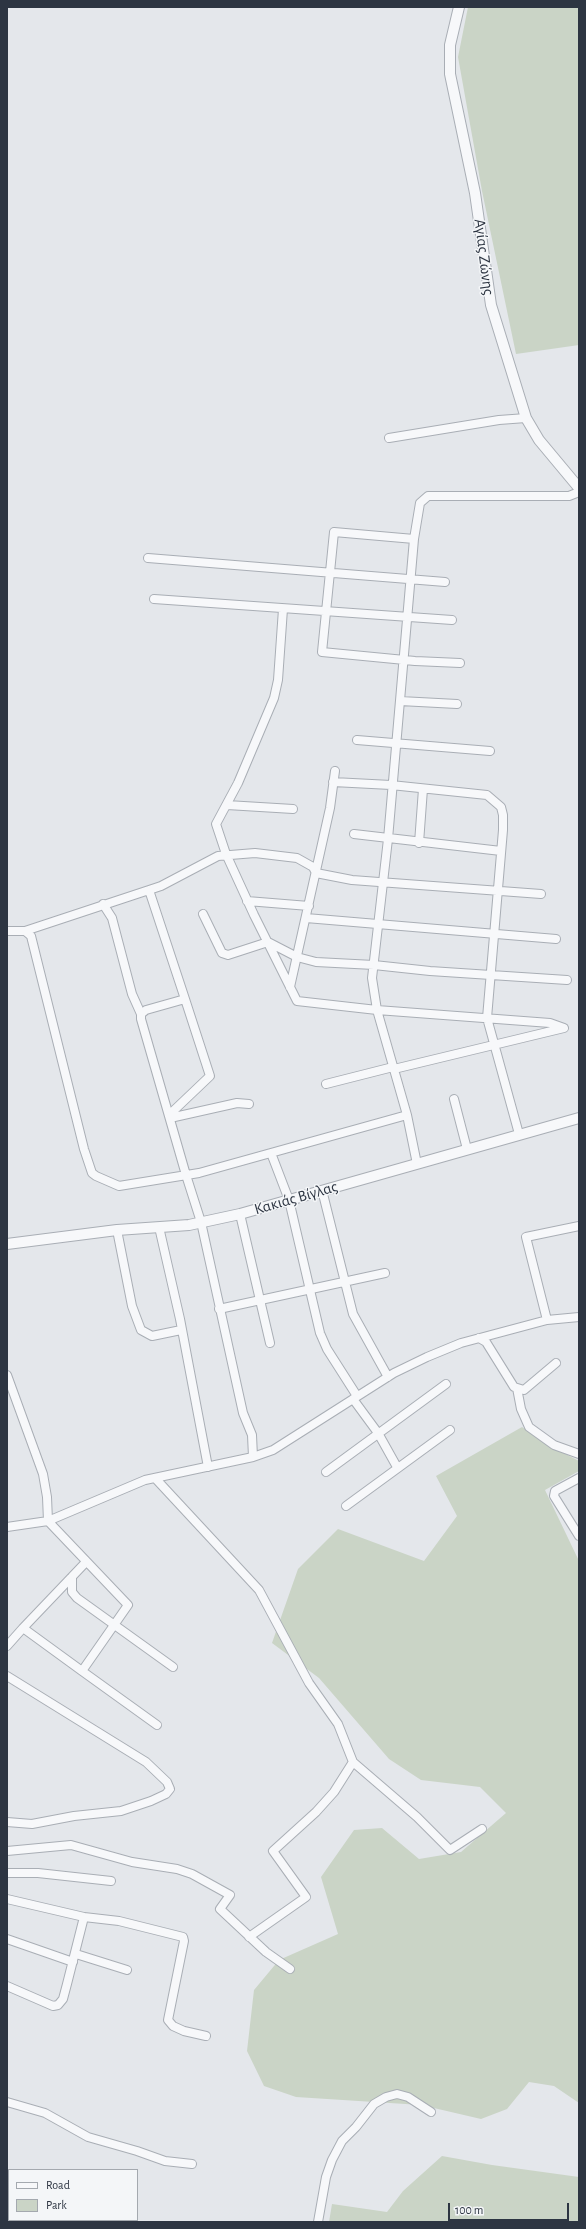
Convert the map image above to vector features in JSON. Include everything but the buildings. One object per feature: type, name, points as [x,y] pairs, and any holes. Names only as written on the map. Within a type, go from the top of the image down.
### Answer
[{"type":"street","name":"Αγίας Ζώνης","points":[[459,7],[450,45],[449,58],[453,88],[475,193],[490,305],[526,418],[539,440],[579,488]]},
{"type":"street","points":[[389,438],[492,421],[526,418]]},
{"type":"street","points":[[417,1164],[407,1115],[377,1010],[372,978],[388,839],[391,785],[414,539],[420,503],[428,496],[569,496],[579,492]]},
{"type":"street","points":[[414,539],[334,532],[322,652],[403,660],[460,663]]},
{"type":"street","points":[[148,558],[411,578],[445,582]]},
{"type":"street","points":[[154,599],[452,620]]},
{"type":"street","points":[[283,609],[278,680],[274,698],[227,804],[216,824],[226,854],[247,901],[298,1000],[311,1003],[370,1008],[377,1010],[550,1022],[564,1028],[326,1084]]},
{"type":"street","points":[[400,701],[457,704]]},
{"type":"street","points":[[357,740],[490,751]]},
{"type":"street","points":[[290,987],[309,906],[335,771]]},
{"type":"street","points":[[333,782],[391,785],[487,795],[496,800],[504,815],[487,1018],[519,1134]]},
{"type":"street","points":[[419,843],[423,789]]},
{"type":"street","points":[[227,804],[293,809]]},
{"type":"street","points":[[354,834],[419,843],[502,851]]},
{"type":"street","points":[[7,931],[25,931],[161,886],[212,858],[226,854],[256,853],[297,858],[309,864],[316,872],[352,880],[541,894]]},
{"type":"street","points":[[149,890],[210,1076],[169,1117]]},
{"type":"street","points":[[247,901],[309,906]]},
{"type":"street","points":[[103,904],[112,918],[132,994],[141,1014],[141,1019],[169,1117],[201,1222],[243,1413],[252,1435],[253,1457]]},
{"type":"street","points":[[203,914],[222,953],[228,955],[268,942],[298,957],[316,962],[374,965],[490,976],[567,980]]},
{"type":"street","points":[[306,918],[556,940]]},
{"type":"street","points":[[25,931],[31,936],[72,1100],[92,1173],[96,1176],[120,1186],[186,1175],[407,1115]]},
{"type":"street","points":[[141,1014],[146,1010],[186,999]]},
{"type":"street","points":[[454,1098],[467,1149]]},
{"type":"street","points":[[169,1117],[237,1103],[249,1104]]},
{"type":"street","name":"Κακιάς Βίγλας","points":[[7,1244],[117,1230],[201,1222],[240,1214],[579,1118]]},
{"type":"street","points":[[271,1153],[289,1200],[320,1333],[327,1349],[355,1398],[378,1433],[397,1467]]},
{"type":"street","points":[[322,1190],[353,1314],[388,1377]]},
{"type":"street","points":[[240,1214],[261,1299],[270,1343]]},
{"type":"street","points":[[547,1320],[526,1237],[579,1226]]},
{"type":"street","points":[[159,1227],[208,1467]]},
{"type":"street","points":[[117,1230],[132,1306],[141,1330],[152,1336],[181,1330]]},
{"type":"street","points":[[219,1309],[261,1299],[345,1283],[385,1273]]},
{"type":"street","points":[[7,1527],[48,1521],[145,1480],[253,1457],[273,1450],[388,1377],[461,1343],[547,1320],[579,1317]]},
{"type":"street","points":[[479,1338],[486,1342],[514,1387],[517,1388],[524,1390],[556,1363]]},
{"type":"street","points":[[7,1375],[43,1474],[47,1497],[48,1521],[128,1604],[82,1671]]},
{"type":"street","points":[[326,1472],[446,1384]]},
{"type":"street","points":[[517,1388],[521,1409],[529,1427],[554,1445],[579,1454]]},
{"type":"street","points":[[346,1506],[397,1467],[450,1430]]},
{"type":"street","points":[[155,1478],[259,1590],[309,1683],[338,1724],[353,1762],[417,1817],[450,1850],[482,1829]]},
{"type":"street","points":[[579,1478],[555,1491],[554,1496],[579,1536]]},
{"type":"street","points":[[7,1646],[86,1562]]},
{"type":"street","points":[[72,1577],[72,1592],[77,1598],[173,1667]]},
{"type":"street","points":[[23,1628],[157,1725]]},
{"type":"street","points":[[7,1676],[146,1762],[167,1782],[170,1789],[166,1794],[151,1801],[121,1811],[74,1816],[32,1824],[7,1822]]},
{"type":"street","points":[[248,1937],[306,1897],[273,1851],[316,1812],[334,1792],[353,1762]]},
{"type":"street","points":[[7,1851],[70,1845],[132,1862],[177,1869],[192,1874],[230,1895],[220,1909],[248,1937],[290,1969]]},
{"type":"street","points":[[7,1873],[38,1873],[111,1880]]},
{"type":"street","points":[[7,1899],[84,1917],[119,1921],[183,1937],[184,1941],[168,2020],[173,2026],[184,2031],[206,2036]]},
{"type":"street","points":[[7,1986],[53,2006],[58,2005],[63,1999],[75,1958],[84,1917]]},
{"type":"street","points":[[7,1939],[75,1958],[127,1970]]},
{"type":"street","points":[[318,2222],[326,2177],[332,2160],[342,2141],[356,2127],[374,2104],[386,2097],[397,2094],[408,2097],[431,2112]]},
{"type":"street","points":[[7,2102],[45,2113],[88,2137],[137,2151],[165,2161],[192,2164]]},
{"type":"green space","points":[[468,7],[579,7],[579,345],[516,354],[482,191],[458,57]]},
{"type":"green space","points":[[522,1427],[554,1448],[579,1461],[579,1471],[545,1490],[579,1561],[579,2103],[554,2086],[529,2082],[507,2109],[481,2119],[421,2105],[296,2097],[264,2086],[247,2051],[254,1990],[279,1960],[338,1934],[321,1877],[354,1830],[382,1828],[419,1859],[461,1852],[506,1813],[480,1787],[421,1780],[389,1759],[319,1678],[272,1643],[298,1569],[338,1529],[424,1561],[457,1516],[436,1476]]},
{"type":"green space","points":[[442,2156],[492,2165],[579,2177],[579,2222],[329,2222],[332,2204],[387,2212],[403,2191]]}]
